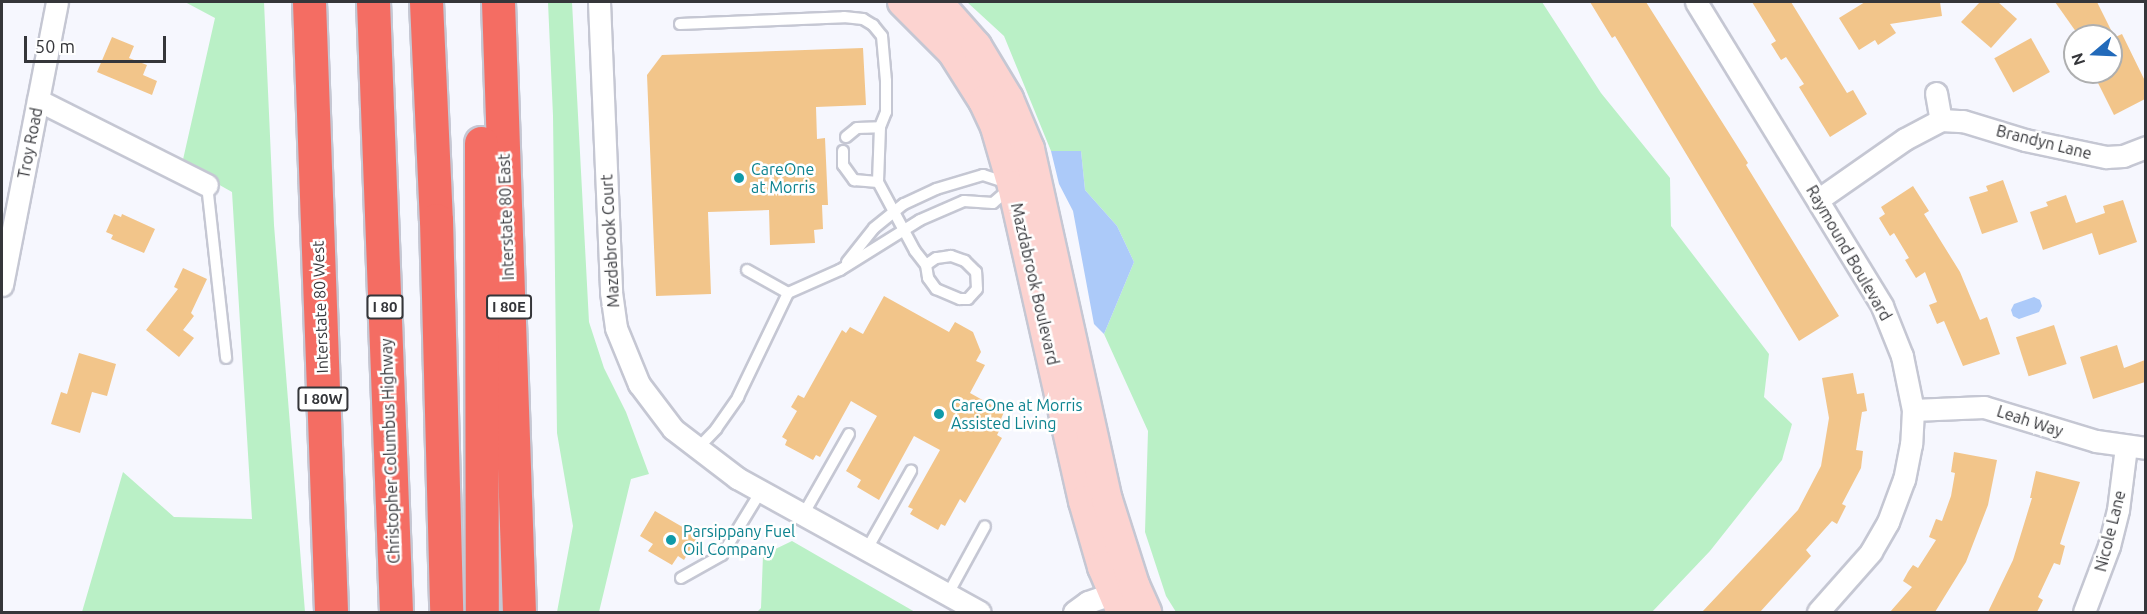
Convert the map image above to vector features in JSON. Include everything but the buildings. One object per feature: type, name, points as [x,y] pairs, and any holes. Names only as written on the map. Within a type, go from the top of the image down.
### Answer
[{"type":"highway","name":"Interstate 80 West","points":[[309,2],[331,612]]},
{"type":"highway","name":"Christopher Columbus Highway","points":[[373,2],[396,612]]},
{"type":"highway","points":[[426,2],[436,220],[446,612]]},
{"type":"highway","points":[[482,2],[482,612]]},
{"type":"highway","name":"Interstate 80 East","points":[[498,2],[519,612]]},
{"type":"highway","points":[[315,186],[338,410],[352,612]]},
{"type":"street","name":"Troy Road","points":[[2,285],[57,2]]},
{"type":"street","name":"Mazdabrook Court","points":[[599,2],[611,292],[616,328],[639,384],[673,429],[737,478],[980,612]]},
{"type":"street","name":"Mazdabrook Boulevard","points":[[903,2],[953,52],[970,76],[1024,182],[1107,500],[1123,597],[1146,612]]},
{"type":"street","name":"Mazdabrook Boulevard","points":[[937,2],[976,46],[1008,99],[1029,149],[1024,182]]},
{"type":"street","name":"Raymound Boulevard","points":[[1696,2],[1819,199],[1882,306],[1902,356],[1914,410],[1911,444],[1904,479],[1888,522],[1871,552],[1818,612]]},
{"type":"street","points":[[1819,199],[1905,139],[1941,120],[1936,93]]},
{"type":"street","points":[[38,100],[207,186]]},
{"type":"street","name":"Brandyn Lane","points":[[1941,120],[1963,121],[2025,140],[2106,157],[2123,156],[2145,147]]},
{"type":"street","name":"Leah Way","points":[[1914,410],[1984,407],[2001,410],[2064,432],[2136,447]]},
{"type":"street","name":"Nicole Lane","points":[[2084,612],[2109,546],[2136,447]]},
{"type":"street","points":[[1074,612],[1088,602],[1123,597]]},
{"type":"lane","points":[[680,24],[844,17],[863,19],[882,36],[886,112],[880,127],[878,182],[915,251],[926,265],[928,278],[936,289],[947,296],[968,299],[978,289],[975,272],[965,261],[951,256],[936,258],[926,265]]},
{"type":"lane","points":[[846,137],[857,128],[880,127]]},
{"type":"lane","points":[[843,151],[843,165],[854,180],[878,182]]},
{"type":"lane","points":[[840,270],[874,228],[893,212],[936,189],[983,175],[1024,182]]},
{"type":"lane","points":[[697,449],[717,429],[738,396],[788,293],[840,270],[920,220],[963,201],[993,203],[1024,182]]},
{"type":"lane","points":[[207,186],[226,358]]},
{"type":"lane","points":[[747,270],[788,293]]},
{"type":"lane","points":[[803,514],[849,434]]},
{"type":"lane","points":[[867,549],[911,471]]},
{"type":"lane","points":[[681,578],[722,555],[761,491]]},
{"type":"lane","points":[[948,594],[985,526]]},
{"type":"green space","points":[[185,2],[264,2],[274,225],[305,612],[82,612],[123,472],[174,517],[252,519],[232,192],[182,164],[215,18]]},
{"type":"green space","points":[[548,2],[572,2],[589,322],[604,368],[626,412],[649,474],[631,479],[599,612],[557,612],[573,526],[557,433],[553,116]]},
{"type":"green space","points":[[967,2],[1542,2],[1601,93],[1670,178],[1671,226],[1769,354],[1764,397],[1792,424],[1782,460],[1710,551],[1652,612],[1176,612],[1166,596],[1145,532],[1148,431],[1104,334],[1134,262],[1117,226],[1085,190],[1081,151],[1051,151],[1004,36]]},
{"type":"green space","points":[[792,541],[915,612],[757,612],[761,608],[763,555]]},
{"type":"water","points":[[1051,151],[1081,151],[1085,190],[1117,226],[1134,262],[1104,334],[1094,324],[1073,211],[1059,184]]},
{"type":"water","points":[[2034,297],[2040,300],[2042,306],[2039,312],[2019,319],[2013,316],[2011,310],[2014,304]]},
{"type":"place","name":"CareOne at Morris","points":[[739,178]]},
{"type":"place","name":"CareOne at Morris Assisted Living","points":[[939,414]]},
{"type":"place","name":"Parsippany Fuel Oil Company","points":[[671,540]]}]
